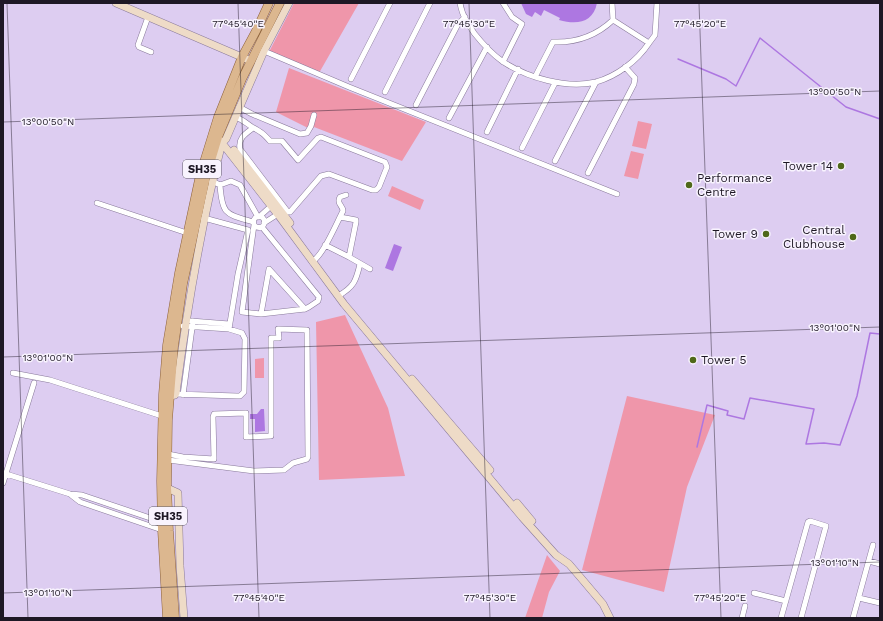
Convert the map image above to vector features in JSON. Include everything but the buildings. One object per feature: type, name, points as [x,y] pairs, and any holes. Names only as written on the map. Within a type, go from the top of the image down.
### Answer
[{"type":"main road","name":"SH35","points":[[167,618],[169,599],[167,488],[168,457],[185,323],[183,284],[206,177],[242,57],[269,3]]},
{"type":"main road","name":"SH35","points":[[175,618],[169,599],[162,526],[162,416],[167,345],[179,273],[200,175],[219,136],[251,60],[280,3]]},
{"type":"street","points":[[116,3],[251,60]]},
{"type":"street","points":[[185,323],[229,326],[240,331],[244,335],[244,392],[242,394],[237,396],[176,395],[185,323],[219,136],[235,117],[264,51],[289,3]]},
{"type":"street","points":[[351,78],[390,3]]},
{"type":"street","points":[[385,92],[430,3]]},
{"type":"street","points":[[460,3],[466,21],[479,40],[503,62],[535,77],[555,83],[577,84],[596,82],[620,71],[638,57],[655,35],[657,3]]},
{"type":"street","points":[[503,3],[512,17],[522,24],[503,62]]},
{"type":"street","points":[[612,3],[613,20]]},
{"type":"street","points":[[148,17],[138,45],[139,47],[151,52]]},
{"type":"street","points":[[416,105],[458,24],[465,17]]},
{"type":"street","points":[[613,20],[650,43]]},
{"type":"street","points":[[535,77],[553,42],[568,42],[583,39],[602,29],[613,20]]},
{"type":"street","points":[[449,118],[487,47]]},
{"type":"street","points":[[264,51],[356,90],[617,194]]},
{"type":"street","points":[[588,173],[634,84],[635,78],[625,67]]},
{"type":"street","points":[[487,132],[518,69]]},
{"type":"street","points":[[555,161],[596,82]]},
{"type":"street","points":[[522,148],[555,83]]},
{"type":"street","points":[[239,107],[300,134],[307,133],[314,115]]},
{"type":"street","points":[[220,185],[221,199],[224,209],[230,215],[253,224],[257,228],[290,212],[324,174],[329,174],[372,190],[376,190],[379,187],[387,167],[385,162],[319,137],[298,160],[282,141],[270,141],[263,132],[235,117]]},
{"type":"street","points":[[253,128],[242,137],[240,149],[339,295],[453,425],[554,547],[560,557],[570,566],[603,604],[610,618]]},
{"type":"street","points":[[219,136],[271,206],[284,214]]},
{"type":"street","points":[[219,136],[284,214]]},
{"type":"street","points":[[212,181],[220,185],[231,181],[240,185],[259,216],[263,218],[263,225],[319,297],[318,301],[305,309],[261,314],[242,312],[253,224],[255,218],[259,216],[271,206]]},
{"type":"street","points":[[314,260],[325,245],[343,210],[339,203],[339,199],[340,197],[346,195]]},
{"type":"street","points":[[97,203],[187,233]]},
{"type":"street","points":[[340,217],[356,220],[349,257]]},
{"type":"street","points":[[204,218],[248,230],[238,274],[229,326]]},
{"type":"street","points":[[325,245],[370,270]]},
{"type":"street","points":[[339,295],[352,286],[360,264]]},
{"type":"street","points":[[261,314],[269,269],[305,309]]},
{"type":"street","points":[[278,329],[307,330],[307,459],[293,464],[284,470],[254,471],[168,457],[214,459],[214,414],[246,413],[246,437],[271,436],[271,338],[279,338],[278,329]]},
{"type":"street","points":[[14,373],[50,380],[162,416]]},
{"type":"street","points":[[3,483],[34,383]]},
{"type":"street","points":[[5,473],[70,494],[82,496],[162,526]]},
{"type":"street","points":[[167,488],[178,493],[180,566],[184,618]]},
{"type":"street","points":[[70,494],[80,502],[162,526]]},
{"type":"street","points":[[781,618],[808,522],[810,521],[825,525],[826,528],[801,618]]},
{"type":"street","points":[[853,618],[873,545]]},
{"type":"street","points":[[869,561],[880,564]]},
{"type":"street","points":[[754,593],[786,601]]},
{"type":"street","points":[[859,598],[880,603]]},
{"type":"street","points":[[742,618],[745,606]]},
{"type":"shaded area","points":[[294,3],[359,3],[319,73],[269,52]]},
{"type":"shaded area","points":[[521,3],[597,3],[592,15],[588,18],[578,22],[566,22],[559,20],[560,18],[544,10],[541,16],[535,12],[532,17],[526,14]]},
{"type":"shaded area","points":[[289,68],[426,122],[402,161],[314,127],[312,130],[276,112]]},
{"type":"shaded area","points":[[638,121],[652,124],[646,149],[632,146]]},
{"type":"shaded area","points":[[631,151],[644,154],[638,179],[624,176]]},
{"type":"shaded area","points":[[392,186],[424,200],[420,210],[388,196]]},
{"type":"shaded area","points":[[394,244],[402,247],[393,271],[385,268]]},
{"type":"shaded area","points":[[345,315],[388,408],[405,476],[319,480],[316,322]]},
{"type":"shaded area","points":[[264,358],[264,378],[255,378],[255,359]]},
{"type":"shaded area","points":[[627,396],[715,415],[687,487],[664,592],[582,570]]},
{"type":"shaded area","points":[[261,409],[264,409],[265,431],[255,432],[255,419],[250,419],[250,414],[257,414]]},
{"type":"shaded area","points":[[547,555],[560,571],[549,592],[542,618],[525,618]]},
{"type":"waterway","points":[[678,59],[726,79],[736,86],[760,38],[846,107],[880,119]]},
{"type":"waterway","points":[[697,447],[707,405],[728,411],[727,415],[744,419],[750,398],[814,409],[806,444],[824,443],[840,445],[857,396],[870,333],[880,334]]},
{"type":"place","name":"Tower 14","points":[[841,166]]},
{"type":"place","name":"Performance Centre","points":[[689,185]]},
{"type":"place","name":"Tower 9","points":[[766,234]]},
{"type":"place","name":"Central Clubhouse","points":[[853,237]]},
{"type":"place","name":"Tower 5","points":[[693,360]]}]
